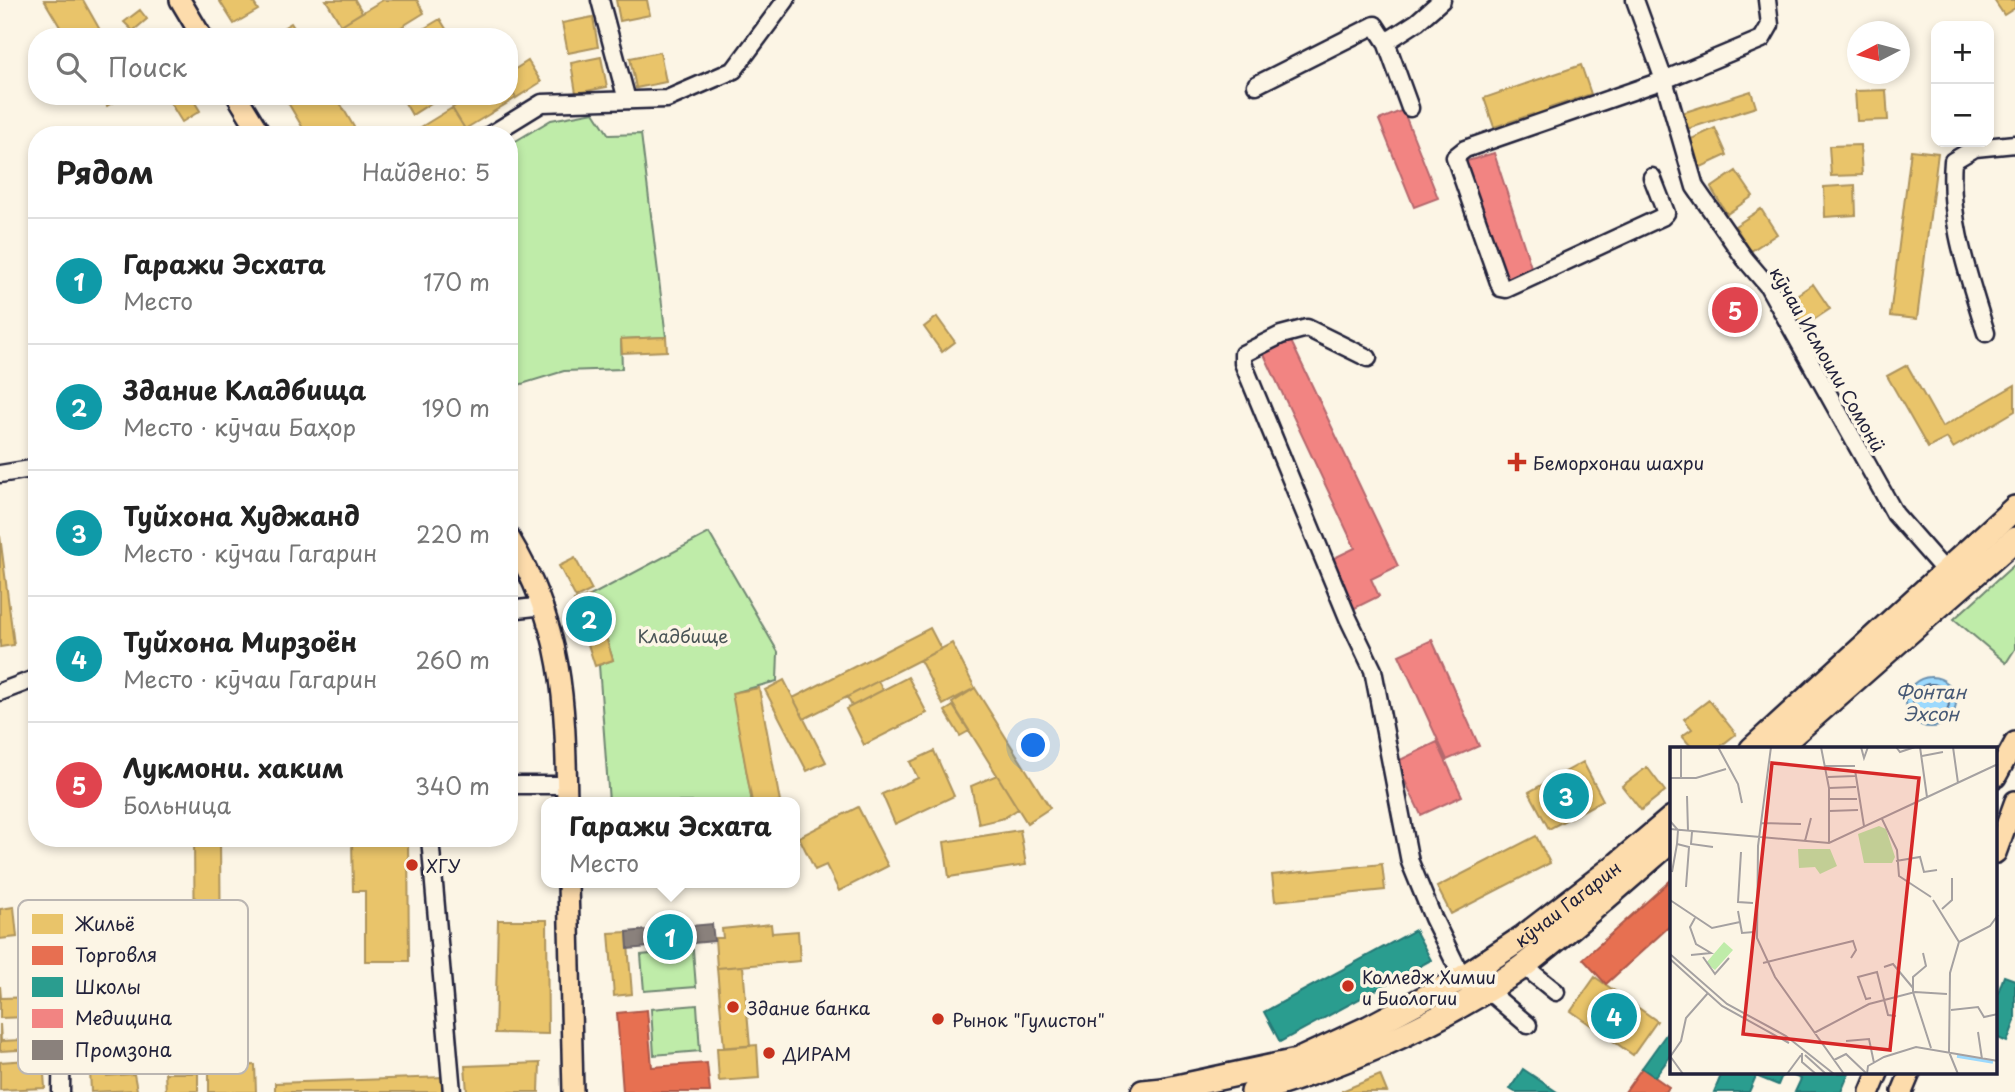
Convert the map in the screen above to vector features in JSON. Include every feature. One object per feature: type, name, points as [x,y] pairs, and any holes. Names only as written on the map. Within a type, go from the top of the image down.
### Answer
[{"type":"highway","points":[[1778,747],[1952,579],[2015,508]]},
{"type":"highway","points":[[1754,747],[1952,579],[2015,539]]},
{"type":"highway","name":"кӯчаи Гагарин","points":[[1143,1092],[1297,1061],[1368,1028],[1462,978],[1522,938],[1670,820]]},
{"type":"highway","name":"кӯчаи Гагарин","points":[[1253,1092],[1293,1080],[1382,1046],[1480,994],[1524,965],[1670,842]]},
{"type":"main road","points":[[180,0],[197,28]]},
{"type":"main road","points":[[243,105],[255,126]]},
{"type":"main road","points":[[518,551],[544,606],[559,662],[565,720],[566,793]]},
{"type":"main road","points":[[1997,774],[2015,742]]},
{"type":"main road","points":[[1997,850],[2015,802]]},
{"type":"main road","points":[[568,888],[573,1092]]},
{"type":"main road","points":[[1870,1092],[1878,1074]]},
{"type":"main road","points":[[1902,1092],[1910,1074]]},
{"type":"street","points":[[600,0],[627,100]]},
{"type":"street","points":[[505,126],[542,103],[667,99],[734,70],[786,0]]},
{"type":"street","points":[[1386,42],[1418,22],[1442,0]]},
{"type":"street","name":"кӯчаи Исмоили Сомонӣ","points":[[1635,0],[1664,80],[1695,187],[1745,259],[1768,286],[1895,514],[1952,579]]},
{"type":"street","points":[[1652,177],[1666,213],[1662,217],[1506,289],[1501,288],[1455,157],[1465,149],[1664,80],[1762,39],[1770,25],[1767,0]]},
{"type":"street","points":[[1256,85],[1375,25],[1386,42],[1410,108]]},
{"type":"street","points":[[1986,333],[1958,237],[1951,188],[1953,161],[1975,148],[2015,144]]},
{"type":"street","points":[[1368,358],[1307,328],[1281,335],[1243,354],[1243,363],[1348,618],[1373,670],[1410,862],[1433,918],[1462,978],[1480,994],[1528,1025]]},
{"type":"street","points":[[0,474],[28,474]]},
{"type":"street","points":[[518,609],[544,606]]},
{"type":"street","points":[[0,692],[28,681]]},
{"type":"street","points":[[518,786],[566,793]]},
{"type":"street","points":[[431,847],[452,1092]]},
{"type":"street","points":[[1524,965],[1556,992]]},
{"type":"street","points":[[61,1074],[61,1092]]},
{"type":"green space","points":[[594,112],[609,135],[641,134],[666,337],[621,339],[622,369],[564,371],[518,385],[518,140],[551,120]]},
{"type":"green space","name":"Кладбище","points":[[709,533],[778,652],[777,681],[733,693],[751,797],[609,797],[599,665],[613,660],[590,596]]},
{"type":"green space","points":[[2015,564],[2015,649],[2006,663],[1954,619]]},
{"type":"green space","points":[[693,950],[696,987],[644,991],[641,955]]},
{"type":"green space","points":[[697,1005],[700,1051],[654,1055],[651,1009]]},
{"type":"water","name":"Фонтан Эхсон","points":[[1931,677],[1949,684],[1956,702],[1949,720],[1931,727],[1913,720],[1906,702],[1913,684]]},
{"type":"building: Жильё","points":[[44,0],[83,0],[99,28],[61,28]]},
{"type":"building: Жильё","points":[[219,0],[252,0],[258,10],[234,24]]},
{"type":"building: Жильё","points":[[326,0],[355,0],[362,12],[341,25]]},
{"type":"building: Жильё","points":[[383,0],[417,0],[424,13],[400,28],[343,28],[341,25]]},
{"type":"building: Жильё","points":[[616,0],[647,0],[650,15],[620,21]]},
{"type":"building: Жильё","points":[[1994,0],[2015,0],[2015,8],[2004,15]]},
{"type":"building: Жильё","points":[[140,10],[147,19],[136,28],[130,28],[124,22]]},
{"type":"building: Жильё","points":[[593,17],[598,47],[568,53],[562,23]]},
{"type":"building: Жильё","points":[[440,19],[446,28],[425,28]]},
{"type":"building: Жильё","points":[[660,52],[666,82],[636,88],[630,58]]},
{"type":"building: Жильё","points":[[601,57],[607,87],[576,93],[571,63]]},
{"type":"building: Жильё","points":[[528,61],[541,82],[518,97],[518,67]]},
{"type":"building: Жильё","points":[[1581,65],[1591,94],[1549,108],[1553,118],[1537,123],[1533,114],[1494,127],[1484,98]]},
{"type":"building: Жильё","points":[[1886,90],[1888,120],[1857,121],[1855,91]]},
{"type":"building: Жильё","points":[[1751,91],[1756,107],[1684,130],[1679,114]]},
{"type":"building: Жильё","points":[[172,105],[196,105],[200,111],[182,122]]},
{"type":"building: Жильё","points":[[289,105],[341,105],[353,126],[302,126]]},
{"type":"building: Жильё","points":[[406,105],[428,105],[412,115]]},
{"type":"building: Жильё","points":[[457,105],[504,105],[470,126],[463,126],[452,108]]},
{"type":"building: Жильё","points":[[452,108],[463,126],[423,126]]},
{"type":"building: Жильё","points":[[1715,128],[1727,155],[1699,168],[1687,141]]},
{"type":"building: Жильё","points":[[1860,145],[1862,175],[1831,176],[1829,146]]},
{"type":"building: Жильё","points":[[1911,150],[1938,153],[1917,319],[1890,316]]},
{"type":"building: Жильё","points":[[1736,171],[1753,196],[1727,214],[1711,188]]},
{"type":"building: Жильё","points":[[1855,185],[1856,215],[1825,217],[1824,187]]},
{"type":"building: Жильё","points":[[1761,209],[1777,234],[1751,251],[1735,226]]},
{"type":"building: Жильё","points":[[1813,284],[1830,309],[1804,326],[1788,301]]},
{"type":"building: Жильё","points":[[937,317],[955,342],[942,352],[924,327]]},
{"type":"building: Жильё","points":[[666,337],[667,351],[622,353],[621,339]]},
{"type":"building: Жильё","points":[[1907,365],[1942,427],[2015,385],[2015,411],[1953,448],[1947,438],[1928,448],[1887,376]]},
{"type":"building: Жильё","points":[[0,536],[14,645],[0,647]]},
{"type":"building: Жильё","points":[[575,558],[592,590],[576,598],[559,566]]},
{"type":"building: Жильё","points":[[590,596],[613,660],[595,666],[574,601]]},
{"type":"building: Жильё","points":[[930,628],[941,649],[804,719],[793,698]]},
{"type":"building: Жильё","points":[[952,643],[975,688],[943,705],[920,660]]},
{"type":"building: Жильё","points":[[908,677],[927,713],[864,745],[846,709]]},
{"type":"building: Жильё","points":[[784,680],[826,762],[807,771],[765,690]]},
{"type":"building: Жильё","points":[[878,681],[883,690],[852,706],[847,697]]},
{"type":"building: Жильё","points":[[759,688],[779,797],[751,797],[732,693]]},
{"type":"building: Жильё","points":[[975,688],[1050,808],[1027,823],[952,703]]},
{"type":"building: Жильё","points":[[1709,700],[1736,734],[1720,747],[1691,747],[1682,736],[1692,729],[1684,719]]},
{"type":"building: Жильё","points":[[953,706],[969,731],[960,736],[945,711]]},
{"type":"building: Жильё","points":[[934,751],[954,796],[895,824],[882,794],[918,778],[910,762]]},
{"type":"building: Жильё","points":[[1583,762],[1603,800],[1549,829],[1529,792]]},
{"type":"building: Жильё","points":[[1647,767],[1665,791],[1641,810],[1622,786]]},
{"type":"building: Жильё","points":[[997,775],[1018,809],[1004,818],[979,824],[971,786]]},
{"type":"building: Жильё","points":[[858,807],[888,866],[839,891],[826,865],[815,870],[800,836]]},
{"type":"building: Жильё","points":[[1020,830],[1026,865],[949,877],[944,842]]},
{"type":"building: Жильё","points":[[1536,836],[1550,863],[1451,914],[1437,887]]},
{"type":"building: Жильё","points":[[194,847],[220,847],[220,900],[194,900]]},
{"type":"building: Жильё","points":[[352,847],[408,847],[409,961],[365,961],[365,891],[353,891]]},
{"type":"building: Жильё","points":[[1382,864],[1385,890],[1275,901],[1272,875]]},
{"type":"building: Жильё","points":[[14,907],[17,937],[0,939],[0,909]]},
{"type":"building: Жильё","points":[[498,920],[547,920],[548,1034],[495,1033]]},
{"type":"building: Жильё","points":[[771,924],[772,933],[798,931],[800,961],[717,968],[715,938],[723,938],[722,929]]},
{"type":"building: Жильё","points":[[627,932],[632,994],[614,996],[609,933]]},
{"type":"building: Жильё","name":"Здание банка","points":[[743,966],[750,1046],[724,1048],[717,968]]},
{"type":"building: Жильё","points":[[1595,977],[1657,1021],[1633,1055],[1571,1011]]},
{"type":"building: Жильё","points":[[0,986],[1,998],[18,997],[18,1017],[0,1018]]},
{"type":"building: Жильё","points":[[0,1024],[1,1041],[18,1040],[18,1050],[0,1051]]},
{"type":"building: Жильё","points":[[757,1045],[759,1078],[719,1081],[717,1048]]},
{"type":"building: Жильё","points":[[18,1061],[18,1074],[44,1074],[45,1088],[0,1090],[0,1062]]},
{"type":"building: Жильё","points":[[540,1063],[539,1092],[467,1092],[465,1066]]},
{"type":"building: Жильё","points":[[248,1065],[255,1065],[256,1092],[209,1092],[209,1074],[248,1074]]},
{"type":"building: Жильё","points":[[90,1074],[134,1074],[137,1090],[91,1092]]},
{"type":"building: Жильё","points":[[165,1074],[198,1074],[198,1091],[166,1092]]},
{"type":"building: Жильё","points":[[1380,1075],[1387,1092],[1342,1092],[1342,1091]]},
{"type":"building: Жильё","points":[[444,1077],[444,1092],[275,1092],[275,1083]]},
{"type":"building: Торговля","points":[[1670,881],[1670,926],[1606,984],[1583,959]]},
{"type":"building: Торговля","points":[[647,1010],[652,1067],[707,1063],[710,1092],[623,1092],[617,1013]]},
{"type":"building: Торговля","points":[[1642,1068],[1669,1087],[1666,1092],[1625,1092]]},
{"type":"building: Школы","name":"Колледж Химии и Биологии","points":[[1415,930],[1431,960],[1280,1042],[1264,1012]]},
{"type":"building: Школы","points":[[2004,976],[2015,980],[2015,1021],[2007,1042],[1997,1037],[1997,995]]},
{"type":"building: Школы","points":[[1670,1029],[1670,1057],[1655,1077],[1642,1068]]},
{"type":"building: Школы","points":[[1523,1069],[1557,1092],[1515,1092],[1510,1089]]},
{"type":"building: Школы","points":[[1722,1074],[1783,1074],[1778,1085],[1756,1076],[1749,1092],[1714,1092]]},
{"type":"building: Школы","points":[[1789,1074],[1849,1074],[1841,1092],[1795,1092],[1801,1079]]},
{"type":"building: Медицина","points":[[1403,110],[1438,198],[1414,207],[1379,120]]},
{"type":"building: Медицина","points":[[1494,153],[1533,273],[1503,283],[1464,162]]},
{"type":"building: Медицина","points":[[1288,335],[1398,566],[1371,579],[1379,596],[1351,610],[1328,561],[1355,548],[1261,348]]},
{"type":"building: Медицина","points":[[1432,640],[1479,746],[1447,760],[1399,655]]},
{"type":"building: Медицина","points":[[1437,742],[1462,796],[1421,815],[1396,762]]},
{"type":"building: Промзона","points":[[712,924],[714,941],[628,949],[627,932]]},
{"type":"place","name":"Лукмони. хаким","points":[[1735,310]]},
{"type":"place","name":"Беморхонаи шахри","points":[[1517,462]]},
{"type":"place","name":"Здание Кладбища","points":[[589,619]]},
{"type":"place","name":"Туйхона Худжанд","points":[[1566,796]]},
{"type":"place","name":"ХГУ","points":[[412,865]]},
{"type":"place","name":"Гаражи Эсхата","points":[[670,937]]},
{"type":"place","name":"Колледж Химии и Биологии","points":[[1348,986]]},
{"type":"place","name":"Здание банка","points":[[733,1007]]},
{"type":"place","name":"Туйхона Мирзоён","points":[[1614,1016]]},
{"type":"place","name":"Рынок \"Гулистон\"","points":[[938,1019]]},
{"type":"place","name":"ДИРАМ","points":[[769,1053]]}]
